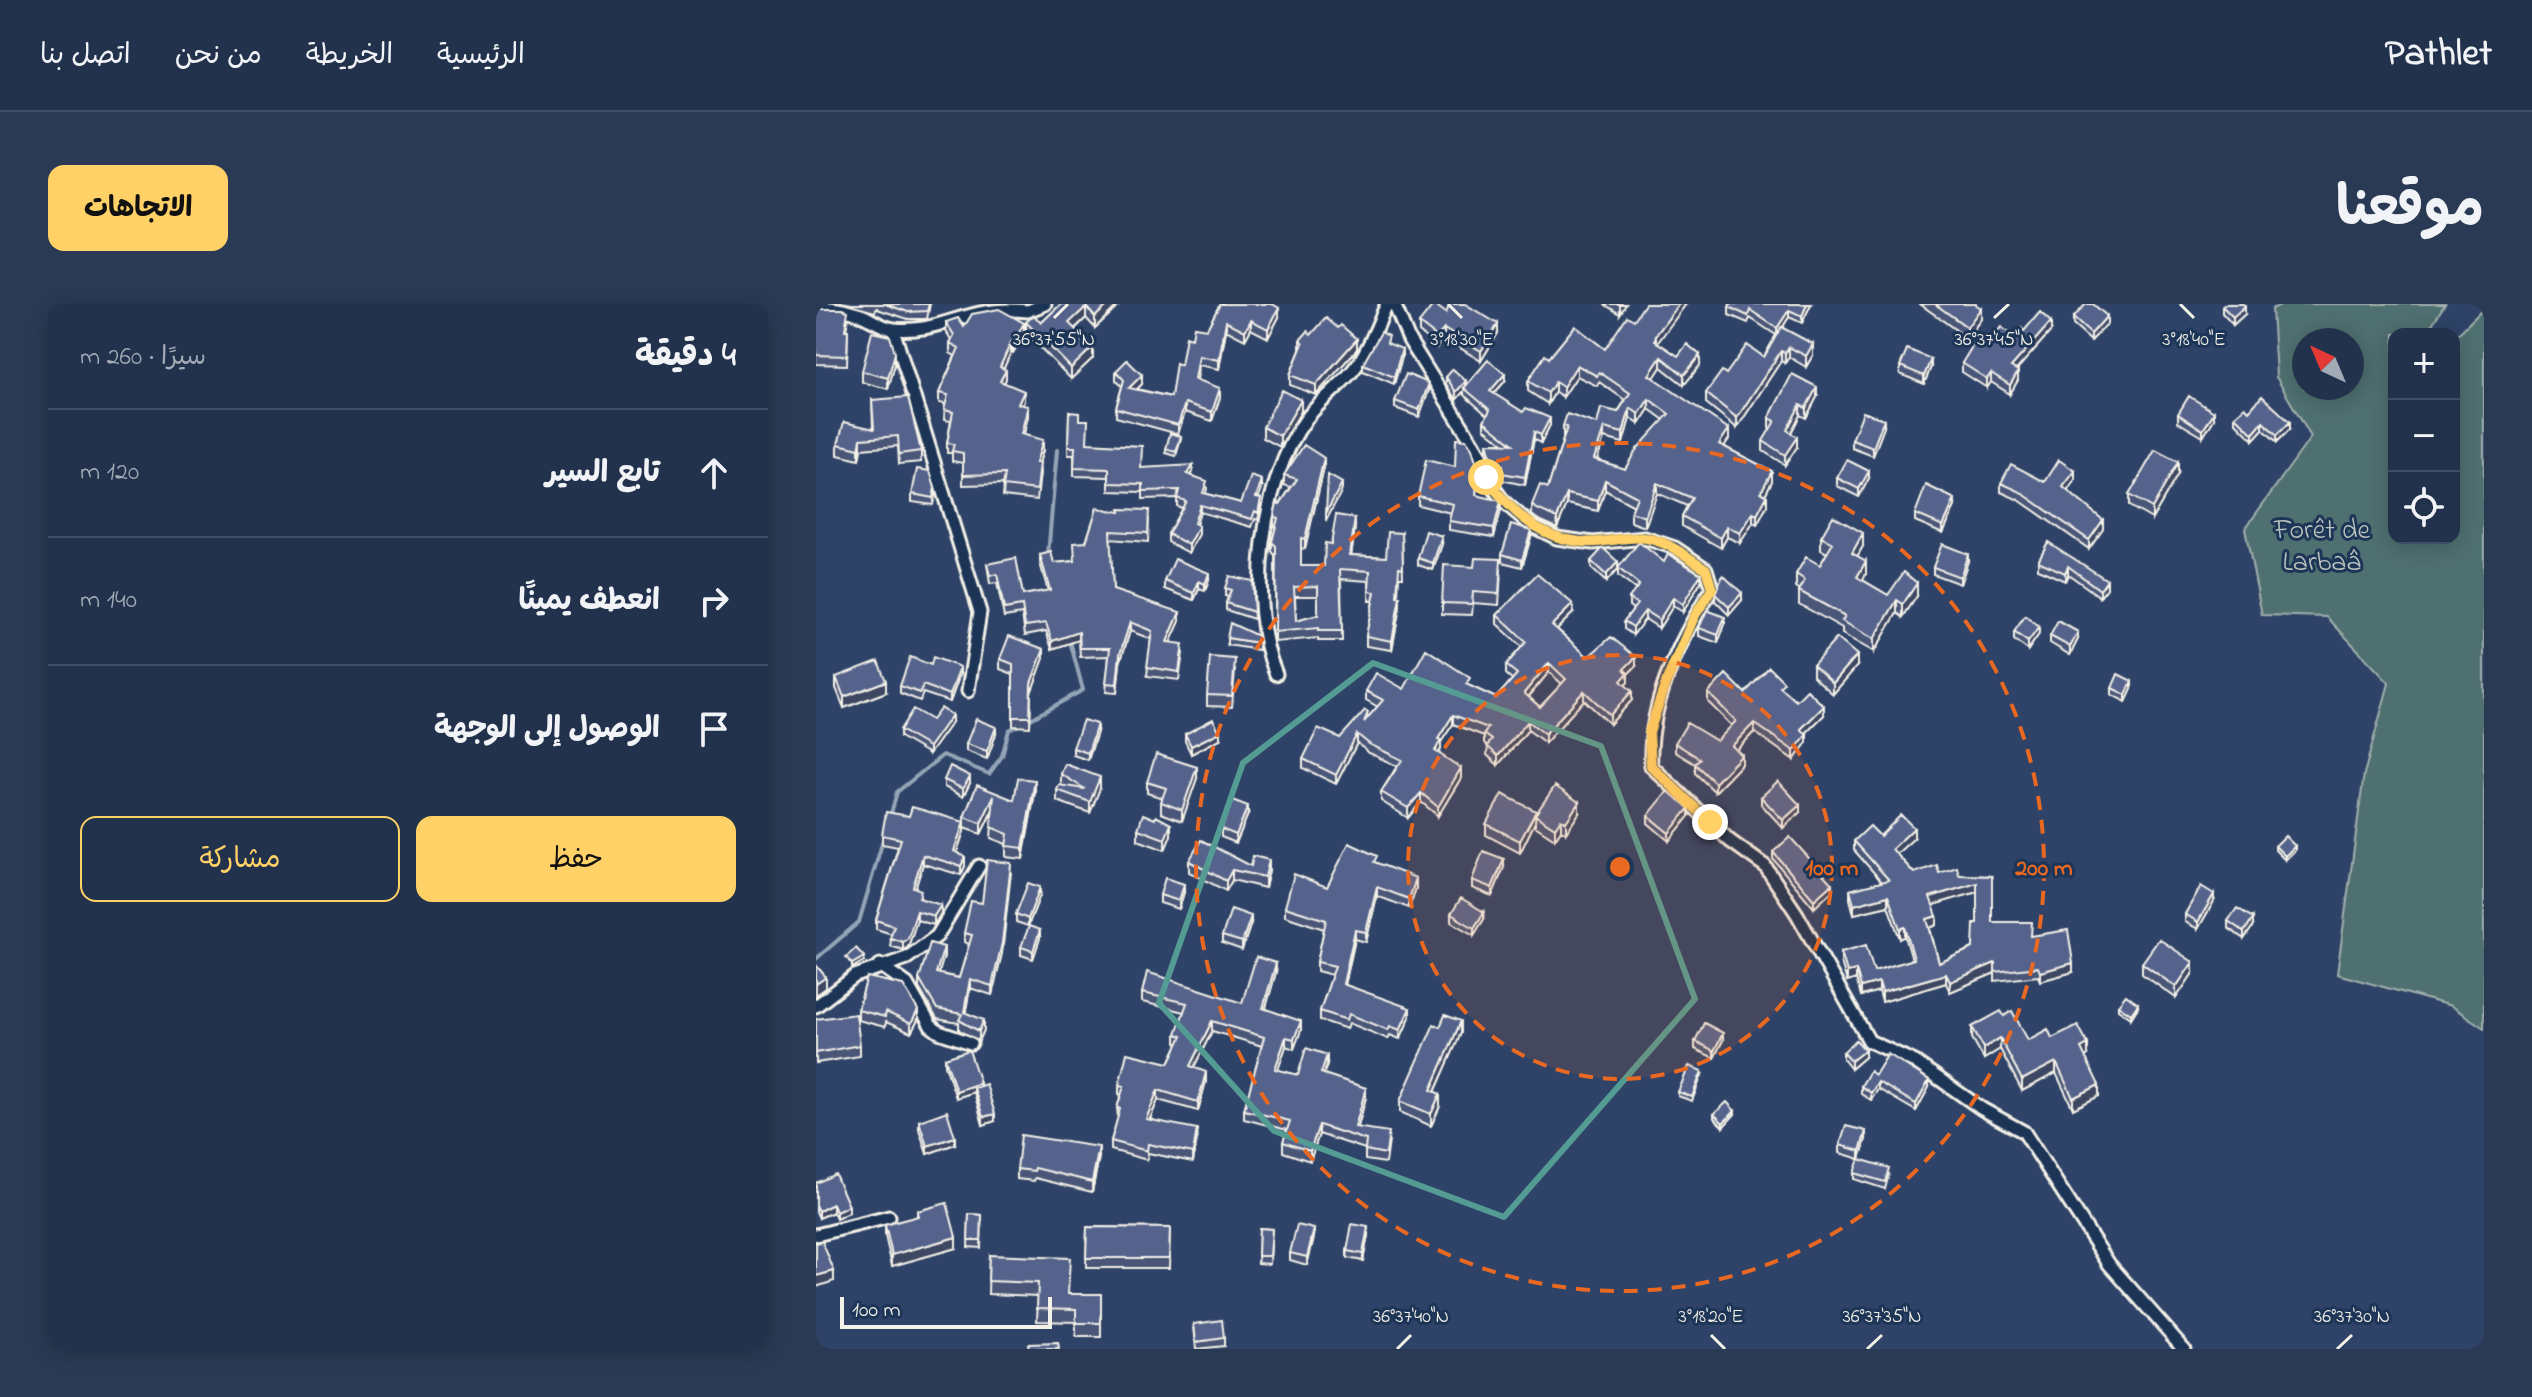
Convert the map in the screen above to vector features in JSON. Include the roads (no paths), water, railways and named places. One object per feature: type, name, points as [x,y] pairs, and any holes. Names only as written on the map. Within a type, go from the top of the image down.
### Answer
[{"type":"street","points":[[816,307],[857,313],[893,329],[923,326],[982,305],[1008,305],[1028,311],[1045,304]]},
{"type":"street","points":[[1276,674],[1267,652],[1260,563],[1268,513],[1286,457],[1306,420],[1358,364],[1387,304]]},
{"type":"street","points":[[1394,304],[1409,340],[1480,455],[1486,477],[1504,502],[1532,526],[1557,538],[1593,543],[1645,538],[1675,548],[1706,569],[1712,589],[1694,617],[1649,732],[1651,766],[1730,841],[1765,866],[1797,914],[1869,1041],[1915,1062],[1982,1109],[2024,1132],[2109,1264],[2184,1349]]},
{"type":"street","points":[[893,329],[980,612],[968,691]]},
{"type":"street","points":[[816,1006],[855,976],[907,958],[937,936],[979,866]]},
{"type":"street","points":[[880,965],[907,984],[931,1026],[971,1043]]},
{"type":"street","points":[[816,1235],[889,1217]]},
{"type":"waterway","points":[[1048,555],[1057,450]]},
{"type":"waterway","points":[[1027,721],[1083,690],[1070,641]]},
{"type":"waterway","points":[[890,817],[897,792],[943,755],[989,774],[1002,756],[1009,730],[1019,725]]},
{"type":"waterway","points":[[816,959],[859,922],[883,840]]},
{"type":"park label","name":"Forêt de Larbaâ","points":[[2322,544]]}]
